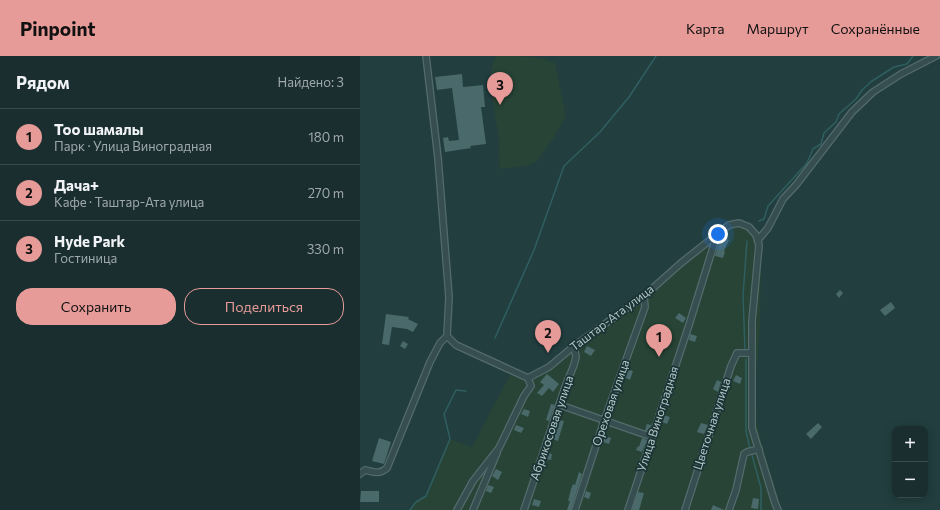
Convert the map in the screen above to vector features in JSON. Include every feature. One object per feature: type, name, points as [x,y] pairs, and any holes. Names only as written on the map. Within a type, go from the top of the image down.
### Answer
[{"type":"street","points":[[360,474],[365,470],[377,473],[383,472],[387,468],[430,362],[440,343],[447,336],[449,297],[438,158],[426,56]]},
{"type":"street","points":[[776,510],[752,428],[752,321],[759,245],[758,240],[768,228],[784,199],[852,112],[873,92],[901,74],[936,56]]},
{"type":"street","name":"Таштар-Ата улица","points":[[528,378],[549,367],[574,346],[644,296],[681,263],[728,225],[739,223],[749,227],[756,235],[758,240]]},
{"type":"street","name":"Улица Виноградная","points":[[628,510],[692,318],[715,241],[713,237]]},
{"type":"street","name":"Ореховая улица","points":[[575,510],[604,421],[645,307],[644,296]]},
{"type":"street","points":[[447,336],[456,345],[528,378],[531,386],[524,396],[499,448],[473,510]]},
{"type":"street","name":"Абрикосовая улица","points":[[524,510],[576,357],[574,346]]},
{"type":"street","name":"Цветочная улица","points":[[685,510],[731,366],[737,353],[752,353]]},
{"type":"street","points":[[560,405],[652,437]]},
{"type":"street","points":[[457,510],[473,481],[499,448]]},
{"type":"street","points":[[729,510],[736,490],[744,454],[758,449]]},
{"type":"green space","points":[[498,56],[520,56],[555,63],[566,116],[553,139],[536,162],[524,166],[500,169],[499,141],[491,83],[493,62]]},
{"type":"green space","points":[[729,225],[749,227],[759,245],[761,260],[760,326],[755,389],[757,423],[763,449],[779,501],[777,510],[410,510],[416,502],[426,496],[450,439],[472,447],[512,371],[529,378],[644,296]]},
{"type":"building","points":[[462,74],[463,87],[483,85],[485,107],[481,107],[486,144],[445,152],[443,138],[448,137],[449,141],[459,140],[452,88],[437,90],[435,77]]},
{"type":"building","points":[[721,236],[729,240],[724,251],[723,258],[715,256]]},
{"type":"building","points":[[840,290],[843,293],[839,298],[836,294]]},
{"type":"building","points":[[891,302],[895,308],[885,316],[880,310]]},
{"type":"building","points":[[679,313],[686,318],[683,323],[675,318]]},
{"type":"building","points":[[386,314],[409,317],[408,319],[418,324],[413,332],[407,329],[392,327],[389,345],[382,344]]},
{"type":"building","points":[[690,334],[697,336],[695,342],[689,340]]},
{"type":"building","points":[[403,341],[408,344],[405,349],[400,346]]},
{"type":"building","points":[[587,346],[595,350],[591,356],[584,352]]},
{"type":"building","points":[[627,369],[633,371],[630,380],[624,377]]},
{"type":"building","points":[[547,374],[559,384],[553,392],[549,388],[542,396],[537,393],[544,385],[540,382]]},
{"type":"building","points":[[736,375],[742,378],[740,384],[733,381]]},
{"type":"building","points":[[717,380],[721,382],[718,392],[713,389]]},
{"type":"building","points":[[551,404],[555,405],[549,421],[546,420]]},
{"type":"building","points":[[524,409],[530,411],[528,417],[521,414]]},
{"type":"building","points":[[664,415],[670,417],[667,424],[662,422]]},
{"type":"building","points":[[559,420],[564,421],[558,441],[552,439]]},
{"type":"building","points":[[701,423],[708,425],[704,434],[697,432]]},
{"type":"building","points":[[818,423],[822,427],[811,439],[806,434]]},
{"type":"building","points":[[647,424],[651,425],[649,432],[645,430]]},
{"type":"building","points":[[516,425],[524,428],[521,433],[514,430]]},
{"type":"building","points":[[605,436],[611,438],[609,444],[603,442]]},
{"type":"building","points":[[379,438],[391,442],[384,464],[372,461]]},
{"type":"building","points":[[642,438],[647,440],[642,452],[636,450],[638,446],[639,447]]},
{"type":"building","points":[[548,453],[552,454],[551,460],[545,459]]},
{"type":"building","points":[[496,469],[502,472],[498,480],[492,476]]},
{"type":"building","points":[[579,472],[582,474],[571,510],[567,510],[570,501],[568,501],[571,489],[573,484],[575,485]]},
{"type":"building","points":[[488,485],[494,487],[491,493],[486,491]]},
{"type":"building","points":[[361,491],[379,491],[379,502],[360,502]]},
{"type":"building","points":[[586,491],[591,493],[589,499],[584,497]]},
{"type":"building","points":[[638,492],[644,493],[639,510],[632,510]]},
{"type":"building","points":[[753,498],[759,499],[758,509],[751,508]]},
{"type":"building","points":[[534,499],[541,501],[539,507],[532,505]]},
{"type":"building","points":[[713,505],[724,510],[711,510]]},
{"type":"waterway","points":[[495,338],[534,250],[564,166],[600,132],[629,97],[656,56]]},
{"type":"waterway","points":[[759,221],[764,219],[768,206],[807,163],[813,149],[821,144],[824,133],[836,122],[839,114],[856,99],[862,90],[872,81],[894,67],[907,64],[913,56]]},
{"type":"waterway","points":[[745,351],[743,296],[747,241]]},
{"type":"waterway","points":[[746,359],[746,431],[750,449]]},
{"type":"waterway","points":[[410,510],[416,502],[426,496],[450,439],[444,414],[456,390],[466,391]]},
{"type":"waterway","points":[[752,455],[761,488],[761,510]]},
{"type":"place","name":"Hyde Park","points":[[500,105]]},
{"type":"place","name":"Дача+","points":[[548,353]]},
{"type":"place","name":"Тоо шамалы","points":[[659,357]]}]
